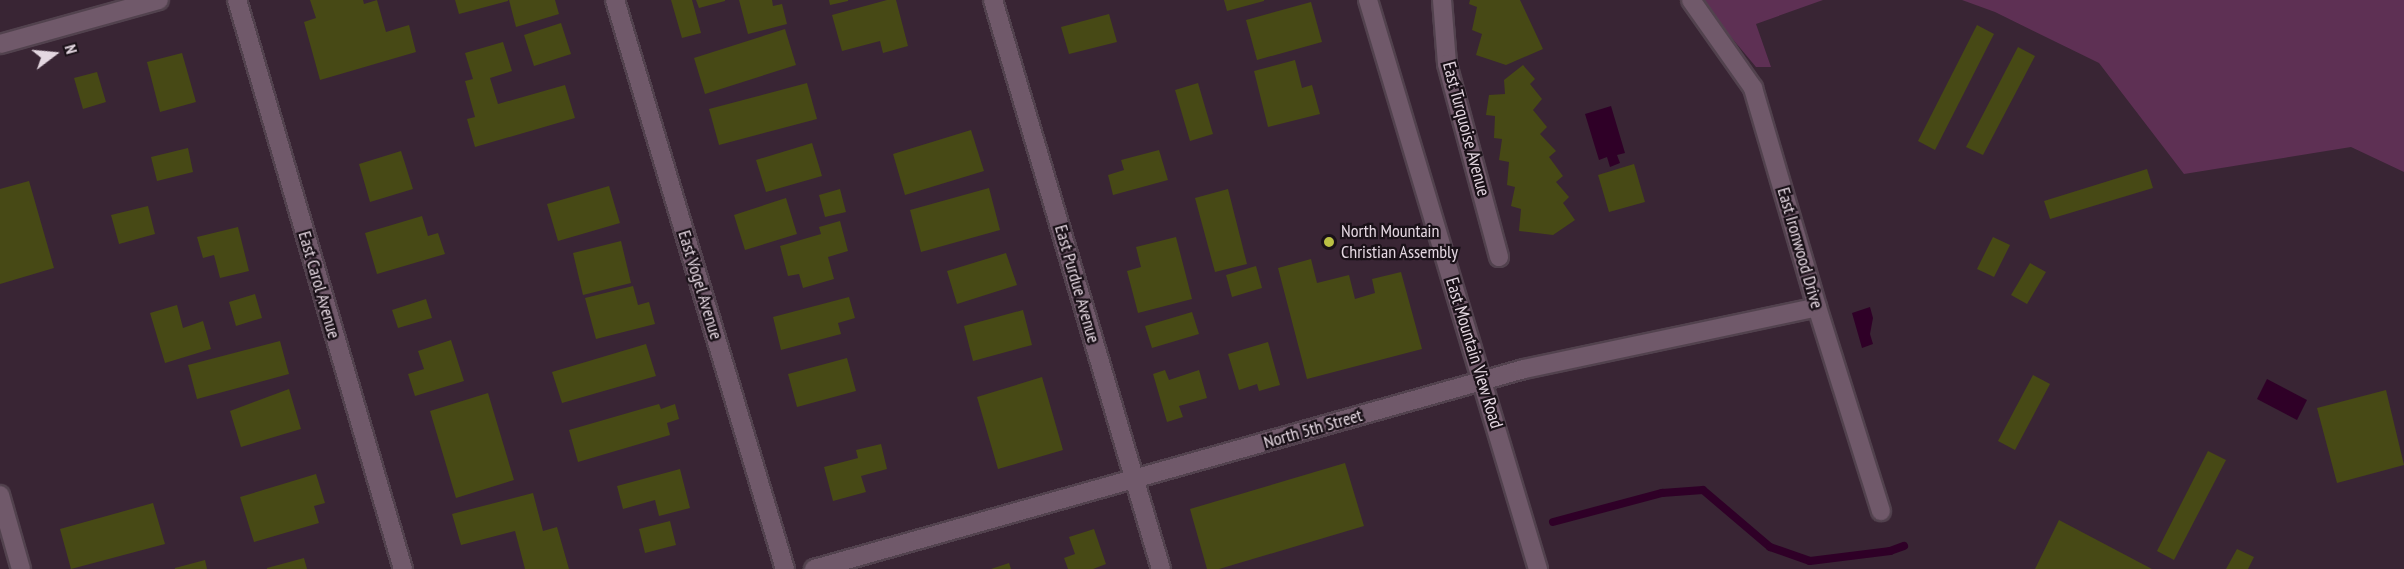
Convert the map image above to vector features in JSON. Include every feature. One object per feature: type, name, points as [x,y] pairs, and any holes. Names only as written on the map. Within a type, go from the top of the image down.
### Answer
[{"type":"street","points":[[0,44],[159,0]]},
{"type":"street","name":"East Carol Avenue","points":[[237,0],[403,569]]},
{"type":"street","name":"East Vogel Avenue","points":[[615,0],[785,569]]},
{"type":"street","name":"East Purdue Avenue","points":[[993,0],[1161,569]]},
{"type":"street","name":"East Mountain View Road","points":[[1368,0],[1538,569]]},
{"type":"street","name":"East Turquoise Avenue","points":[[1442,0],[1447,64],[1499,256]]},
{"type":"street","name":"East Ironwood Drive","points":[[1691,0],[1753,88],[1817,308],[1881,511]]},
{"type":"street","name":"North 5th Street","points":[[814,569],[1524,369],[1817,308]]},
{"type":"street","points":[[0,495],[21,569]]},
{"type":"shaded area","points":[[1700,0],[1823,0],[1756,24],[1771,67],[1756,67]]},
{"type":"shaded area","points":[[1962,0],[2404,0],[2404,172],[2351,147],[2184,174],[2099,63],[1995,12]]},
{"type":"shaded area","points":[[1611,106],[1625,153],[1617,155],[1620,163],[1610,167],[1607,157],[1599,160],[1585,114]]},
{"type":"shaded area","points":[[1870,307],[1873,318],[1870,334],[1873,344],[1862,348],[1852,313]]},
{"type":"shaded area","points":[[2267,379],[2307,400],[2297,420],[2257,399]]},
{"type":"building","points":[[310,0],[363,0],[364,4],[377,0],[386,32],[409,25],[416,52],[320,80],[304,22],[316,18]]},
{"type":"building","points":[[455,0],[508,0],[508,1],[459,14]]},
{"type":"building","points":[[509,0],[555,0],[559,14],[516,27]]},
{"type":"building","points":[[671,0],[692,0],[701,33],[682,38]]},
{"type":"building","points":[[696,0],[725,0],[725,1],[699,8]]},
{"type":"building","points":[[739,0],[772,0],[773,6],[782,4],[787,24],[748,34]]},
{"type":"building","points":[[829,0],[848,0],[848,1],[830,5]]},
{"type":"building","points":[[887,0],[896,0],[908,46],[883,53],[880,41],[842,51],[832,15]]},
{"type":"building","points":[[1224,0],[1264,0],[1264,1],[1227,11]]},
{"type":"building","points":[[1470,0],[1520,0],[1543,49],[1506,65],[1476,55],[1482,34],[1472,30],[1477,7],[1469,4]]},
{"type":"building","points":[[1311,2],[1322,42],[1257,60],[1246,20]]},
{"type":"building","points":[[1109,14],[1117,42],[1069,54],[1061,27]]},
{"type":"building","points":[[561,23],[571,54],[534,66],[524,35]]},
{"type":"building","points":[[1977,25],[1994,34],[1935,150],[1918,141]]},
{"type":"building","points":[[785,29],[796,65],[705,94],[694,58]]},
{"type":"building","points":[[503,42],[512,71],[490,78],[498,104],[565,85],[575,118],[475,147],[467,119],[475,117],[465,81],[473,79],[465,53]]},
{"type":"building","points":[[2018,47],[2035,56],[1983,155],[1966,147]]},
{"type":"building","points":[[182,53],[196,102],[160,112],[147,62]]},
{"type":"building","points":[[1295,60],[1302,88],[1312,85],[1320,114],[1268,127],[1254,71]]},
{"type":"building","points":[[1523,65],[1535,79],[1530,84],[1542,99],[1533,110],[1547,127],[1540,134],[1556,151],[1549,157],[1563,176],[1556,182],[1569,197],[1563,203],[1575,220],[1553,235],[1519,231],[1521,209],[1511,206],[1515,187],[1507,185],[1509,162],[1499,160],[1502,139],[1494,138],[1495,116],[1486,115],[1489,95],[1505,94],[1504,80]]},
{"type":"building","points":[[97,72],[106,102],[83,109],[74,78]]},
{"type":"building","points":[[807,83],[817,119],[719,145],[709,109]]},
{"type":"building","points":[[1198,83],[1213,134],[1190,141],[1175,90]]},
{"type":"building","points":[[971,130],[984,171],[905,195],[893,154]]},
{"type":"building","points":[[812,143],[822,176],[766,192],[756,160]]},
{"type":"building","points":[[188,148],[193,172],[157,181],[151,157]]},
{"type":"building","points":[[1159,150],[1168,180],[1113,195],[1108,175],[1124,170],[1121,160]]},
{"type":"building","points":[[401,151],[413,189],[370,202],[359,164]]},
{"type":"building","points":[[1634,164],[1645,202],[1609,212],[1598,175]]},
{"type":"building","points":[[2147,169],[2153,188],[2050,219],[2044,201]]},
{"type":"building","points":[[29,181],[54,268],[0,284],[0,189]]},
{"type":"building","points":[[609,186],[620,223],[558,241],[547,204]]},
{"type":"building","points":[[989,188],[1000,230],[921,252],[910,210]]},
{"type":"building","points":[[840,189],[846,212],[825,217],[819,195]]},
{"type":"building","points":[[1228,189],[1247,264],[1215,272],[1195,198]]},
{"type":"building","points":[[786,198],[797,234],[745,250],[734,215]]},
{"type":"building","points":[[148,206],[155,234],[119,244],[111,215]]},
{"type":"building","points":[[422,216],[428,236],[438,233],[445,254],[377,274],[365,233]]},
{"type":"building","points":[[840,221],[848,251],[828,257],[834,279],[803,288],[799,274],[788,276],[780,246],[821,234],[819,227]]},
{"type":"building","points":[[238,227],[249,271],[220,278],[214,255],[203,258],[197,237]]},
{"type":"building","points":[[1176,237],[1192,299],[1138,313],[1127,271],[1141,267],[1136,247]]},
{"type":"building","points":[[1993,237],[2010,245],[1994,277],[1977,269]]},
{"type":"building","points":[[621,241],[631,283],[583,295],[573,253]]},
{"type":"building","points":[[1006,253],[1017,285],[957,304],[947,271]]},
{"type":"building","points":[[1311,259],[1317,283],[1349,275],[1355,299],[1375,293],[1372,279],[1401,272],[1422,349],[1307,379],[1278,268]]},
{"type":"building","points":[[2030,263],[2046,272],[2027,304],[2011,295]]},
{"type":"building","points":[[1256,266],[1262,288],[1232,297],[1226,275]]},
{"type":"building","points":[[633,286],[638,305],[649,302],[655,324],[596,339],[585,298]]},
{"type":"building","points":[[255,294],[262,318],[236,326],[229,302]]},
{"type":"building","points":[[849,297],[855,318],[838,323],[841,334],[781,350],[773,317]]},
{"type":"building","points":[[426,299],[432,318],[398,328],[392,310]]},
{"type":"building","points":[[177,305],[183,328],[203,321],[211,349],[165,363],[150,313]]},
{"type":"building","points":[[1023,310],[1032,345],[973,361],[964,326]]},
{"type":"building","points":[[1192,312],[1199,334],[1152,348],[1145,326]]},
{"type":"building","points":[[451,340],[464,381],[415,396],[408,374],[424,369],[418,351]]},
{"type":"building","points":[[280,341],[289,374],[197,399],[188,365]]},
{"type":"building","points":[[1268,342],[1280,385],[1259,391],[1257,384],[1239,390],[1228,354]]},
{"type":"building","points":[[646,344],[656,376],[562,403],[552,372]]},
{"type":"building","points":[[847,358],[856,391],[797,407],[788,374]]},
{"type":"building","points":[[1165,370],[1169,380],[1199,370],[1207,398],[1179,406],[1183,417],[1167,422],[1153,374]]},
{"type":"building","points":[[2033,375],[2050,384],[2015,450],[1998,441]]},
{"type":"building","points":[[1042,377],[1063,450],[998,469],[977,397]]},
{"type":"building","points":[[289,389],[301,429],[241,447],[230,411]]},
{"type":"building","points":[[2386,390],[2404,465],[2337,483],[2317,408]]},
{"type":"building","points":[[488,393],[514,480],[456,498],[430,411]]},
{"type":"building","points":[[659,404],[661,409],[675,404],[679,419],[667,423],[670,435],[578,462],[569,430]]},
{"type":"building","points":[[881,444],[887,469],[861,476],[866,492],[833,501],[824,467],[858,458],[856,450]]},
{"type":"building","points":[[2208,451],[2226,460],[2174,560],[2157,551]]},
{"type":"building","points":[[1345,463],[1364,526],[1219,569],[1207,569],[1190,509]]},
{"type":"building","points":[[680,469],[690,508],[659,516],[655,500],[623,509],[617,486]]},
{"type":"building","points":[[316,474],[325,503],[314,506],[319,523],[254,542],[240,497]]},
{"type":"building","points":[[533,493],[543,531],[557,527],[569,569],[525,569],[515,531],[461,545],[452,514]]},
{"type":"building","points":[[153,503],[165,544],[71,569],[60,529]]},
{"type":"building","points":[[2059,520],[2152,569],[2035,569]]},
{"type":"building","points":[[670,521],[676,545],[645,553],[639,529]]},
{"type":"building","points":[[1094,529],[1106,564],[1093,569],[1068,569],[1064,558],[1075,554],[1069,537]]},
{"type":"building","points":[[2237,549],[2254,557],[2248,569],[2226,569]]},
{"type":"building","points":[[304,558],[307,569],[267,569],[267,568]]},
{"type":"building","points":[[205,560],[207,569],[175,569],[175,568]]},
{"type":"building","points":[[1009,563],[1011,569],[991,569]]},
{"type":"waterway","points":[[1553,522],[1662,493],[1703,490],[1770,547],[1810,561],[1890,551],[1904,546]]},
{"type":"place","name":"North Mountain Christian Assembly","points":[[1329,242]]}]
